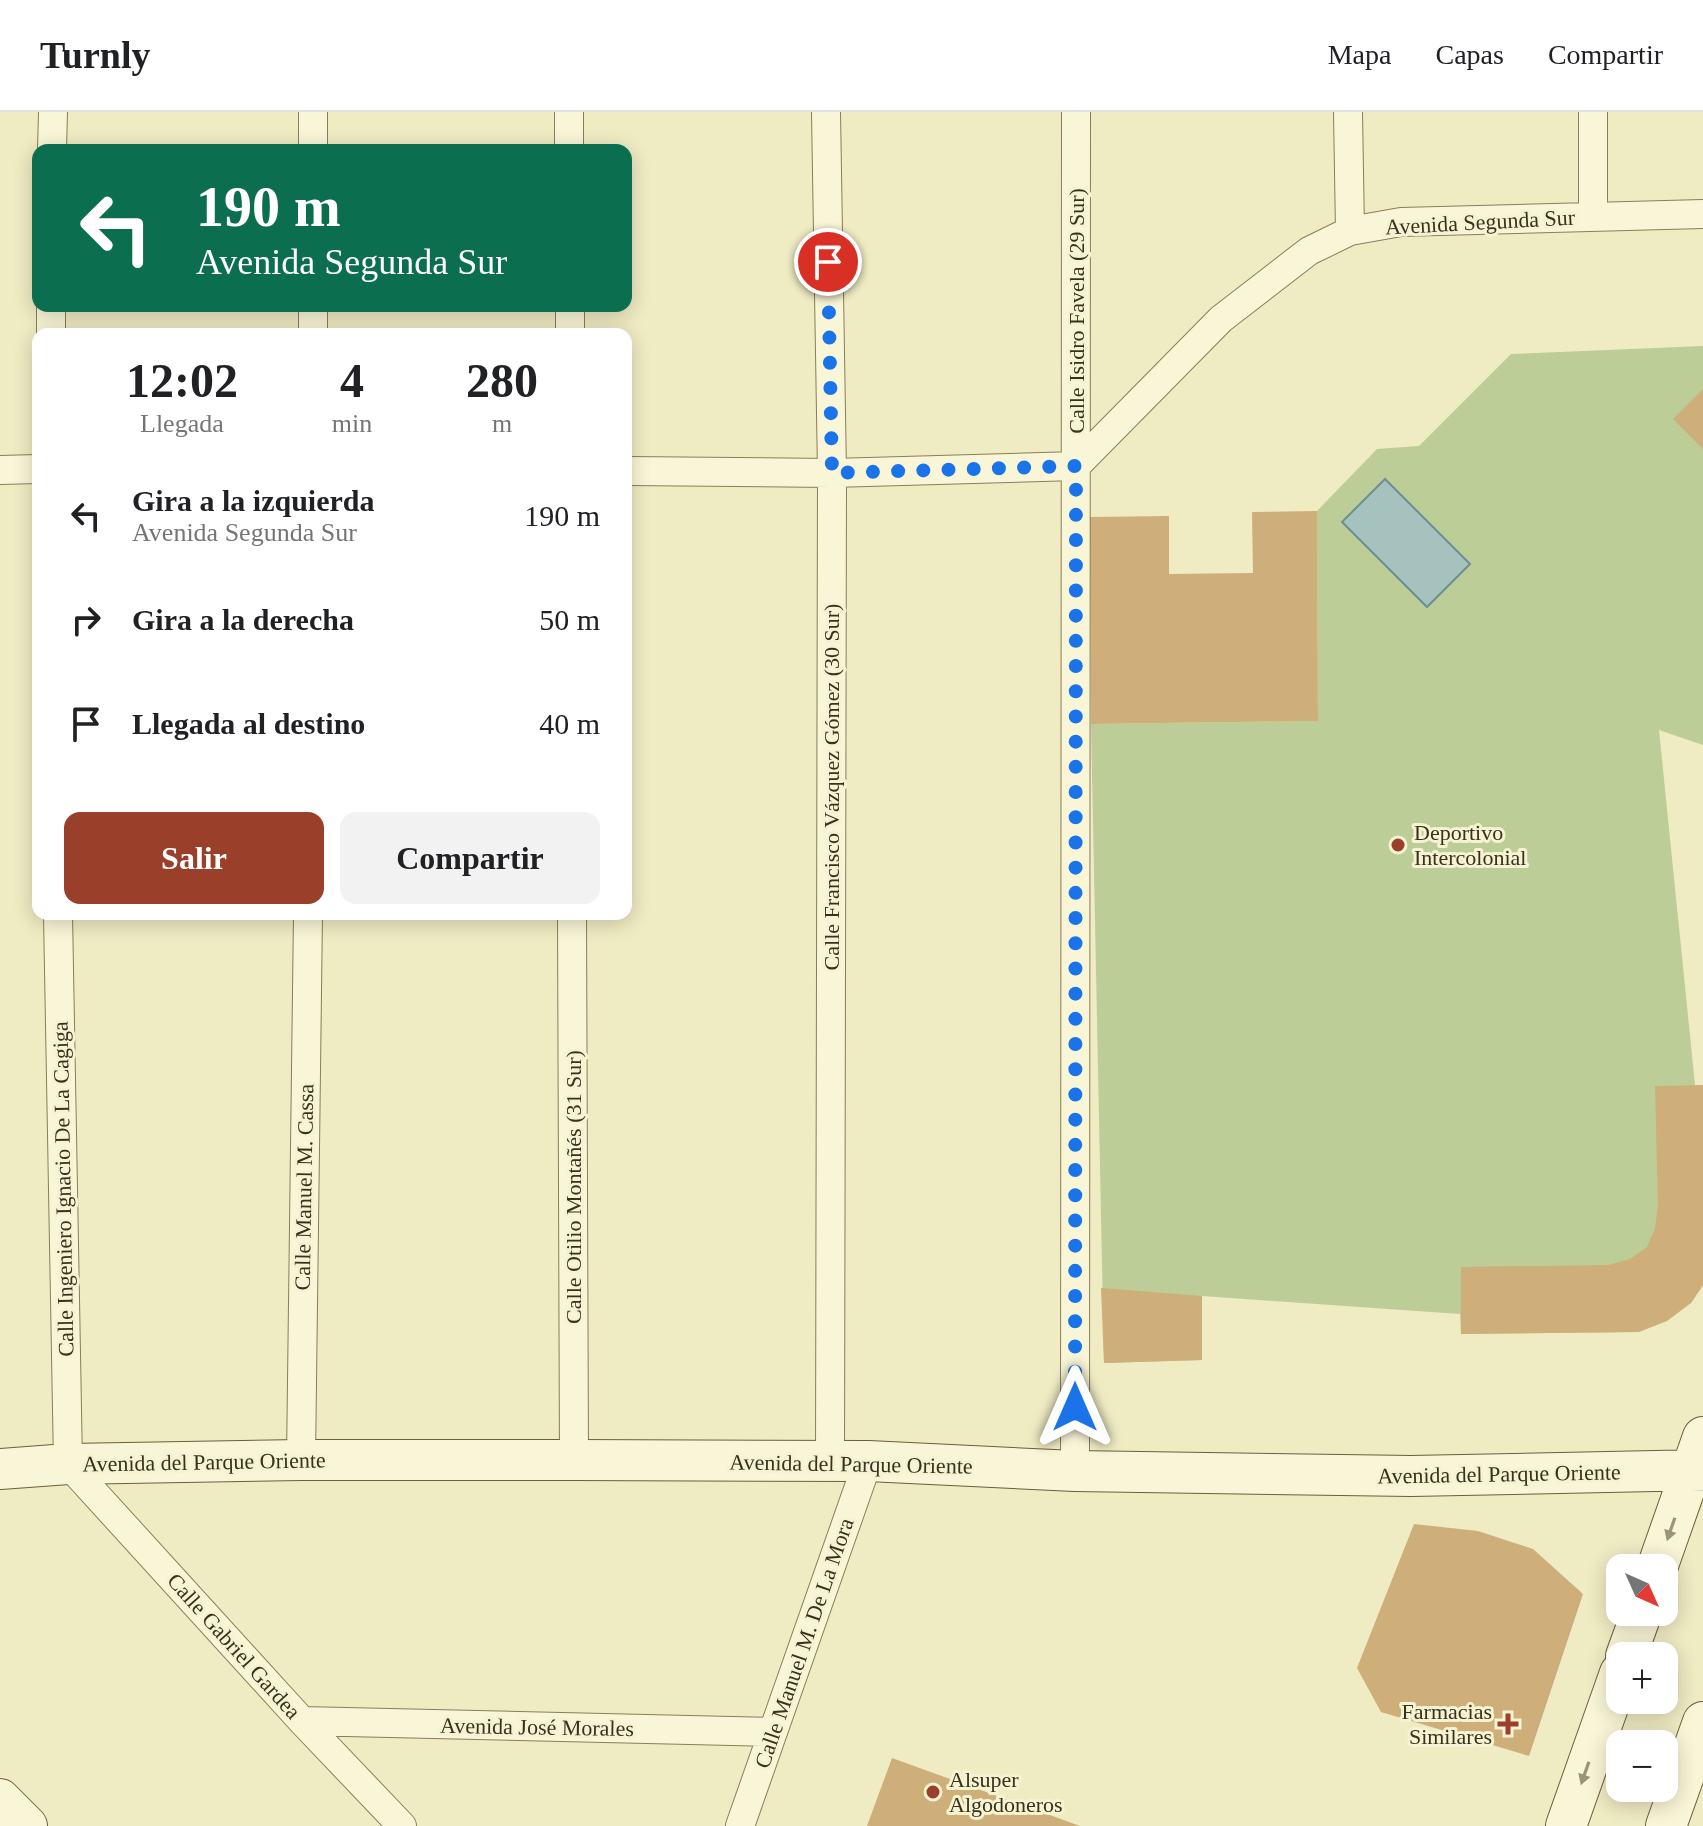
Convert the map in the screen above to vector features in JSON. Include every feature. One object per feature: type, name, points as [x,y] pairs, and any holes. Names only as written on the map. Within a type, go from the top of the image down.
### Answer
[{"type":"main road","name":"Avenida del Parque Oriente","points":[[0,1469],[68,1464],[301,1460],[574,1460],[849,1462],[1075,1471],[1411,1476],[1699,1459]]},
{"type":"main road","points":[[1662,1554],[1699,1459]]},
{"type":"main road","points":[[1566,1826],[1606,1713]]},
{"type":"main road","points":[[1666,1826],[1703,1722]]},
{"type":"main road","points":[[0,1799],[27,1826]]},
{"type":"street","points":[[52,144],[53,112]]},
{"type":"street","points":[[313,112],[313,144]]},
{"type":"street","points":[[569,112],[569,144]]},
{"type":"street","name":"Calle Francisco Vázquez Gómez (30 Sur)","points":[[826,112],[849,1462]]},
{"type":"street","name":"Calle Isidro Favela (29 Sur)","points":[[1075,1471],[1076,112]]},
{"type":"street","points":[[1348,112],[1350,231]]},
{"type":"street","points":[[1593,112],[1593,217]]},
{"type":"street","name":"Avenida Segunda Sur","points":[[1076,466],[1221,319],[1309,251],[1350,231],[1401,222],[1703,214]]},
{"type":"street","points":[[632,471],[832,473],[1076,466]]},
{"type":"street","points":[[0,470],[32,469]]},
{"type":"street","name":"Calle Ingeniero Ignacio De La Cagiga","points":[[58,920],[68,1464]]},
{"type":"street","name":"Calle Manuel M. Cassa","points":[[301,1460],[308,920]]},
{"type":"street","name":"Calle Otilio Montañés (31 Sur)","points":[[572,920],[574,1460]]},
{"type":"street","name":"Calle Manuel M. De La Mora","points":[[740,1826],[772,1732],[849,1462]]},
{"type":"street","name":"Calle Gabriel Gardea","points":[[68,1464],[402,1826]]},
{"type":"street","name":"Avenida José Morales","points":[[302,1721],[772,1732]]},
{"type":"green space","name":"Deportivo Intercolonial","points":[[1703,346],[1703,745],[1659,730],[1695,1085],[1703,1085],[1703,1285],[1691,1303],[1639,1332],[1461,1334],[1460,1314],[1202,1296],[1202,1360],[1104,1363],[1091,724],[1318,721],[1317,511],[1377,449],[1419,446],[1511,354]]},
{"type":"water","points":[[1385,479],[1470,564],[1427,607],[1342,522]]},
{"type":"building","points":[[1703,389],[1703,449],[1673,419]]},
{"type":"building","points":[[1317,511],[1318,721],[1091,724],[1090,517],[1169,516],[1169,574],[1253,573],[1252,512]]},
{"type":"building","points":[[1703,1085],[1703,1285],[1691,1303],[1667,1321],[1639,1332],[1461,1334],[1461,1267],[1608,1265],[1630,1259],[1647,1247],[1655,1228],[1658,1206],[1655,1086]]},
{"type":"building","points":[[1101,1288],[1202,1296],[1202,1360],[1104,1363]]},
{"type":"building","points":[[1414,1524],[1478,1531],[1533,1549],[1583,1594],[1529,1756],[1381,1712],[1357,1668]]},
{"type":"building","name":"Alsuper Algodoneros","points":[[892,1758],[1080,1826],[867,1826]]},
{"type":"place","name":"Deportivo Intercolonial","points":[[1398,845]]},
{"type":"place","name":"Farmacias Similares","points":[[1508,1724]]},
{"type":"place","name":"Alsuper Algodoneros","points":[[933,1792]]},
{"type":"route","points":[[828,262],[832,473],[1076,466],[1075,1407]]}]
